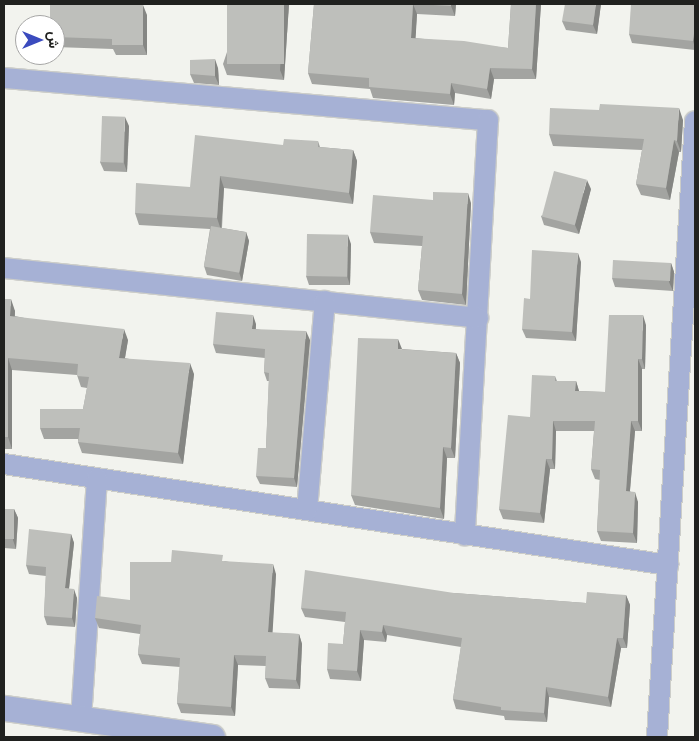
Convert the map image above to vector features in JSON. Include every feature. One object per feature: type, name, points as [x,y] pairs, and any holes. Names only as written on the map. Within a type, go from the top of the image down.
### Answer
[{"type":"street","points":[[4,78],[488,120],[465,534]]},
{"type":"street","points":[[657,737],[692,234],[695,121]]},
{"type":"street","points":[[4,268],[478,318]]},
{"type":"street","points":[[306,510],[325,301]]},
{"type":"street","points":[[4,464],[668,565]]},
{"type":"street","points":[[81,719],[98,479]]},
{"type":"street","points":[[4,708],[212,737]]},
{"type":"building","points":[[50,4],[143,5],[143,45],[112,45],[112,39],[65,37],[65,15],[50,15]]},
{"type":"building","points":[[227,4],[284,4],[284,64],[227,64]]},
{"type":"building","points":[[314,4],[413,4],[411,38],[464,41],[508,48],[511,4],[536,4],[532,69],[490,68],[487,89],[451,83],[450,94],[369,87],[369,78],[308,73]]},
{"type":"building","points":[[416,4],[451,4],[451,6]]},
{"type":"building","points":[[565,4],[596,4],[593,25],[562,21]]},
{"type":"building","points":[[631,4],[695,4],[693,41],[629,34]]},
{"type":"building","points":[[215,59],[215,76],[190,74],[190,60]]},
{"type":"building","points":[[600,104],[679,108],[677,141],[674,140],[666,188],[636,184],[644,139],[549,134],[550,108],[599,110]]},
{"type":"building","points":[[102,116],[125,117],[123,163],[100,162]]},
{"type":"building","points":[[195,135],[283,145],[284,139],[318,141],[318,147],[353,150],[349,193],[220,176],[217,218],[135,213],[136,183],[190,187]]},
{"type":"building","points":[[554,171],[587,180],[575,225],[542,216]]},
{"type":"building","points":[[433,192],[468,193],[462,294],[418,290],[423,236],[370,232],[373,195],[433,200]]},
{"type":"building","points":[[211,226],[246,232],[239,273],[204,266]]},
{"type":"building","points":[[307,234],[348,235],[347,277],[306,276]]},
{"type":"building","points":[[532,250],[578,253],[572,332],[522,329],[524,298],[530,299]]},
{"type":"building","points":[[613,260],[671,263],[670,281],[612,278]]},
{"type":"building","points":[[4,299],[11,299],[10,316],[124,329],[119,358],[190,363],[178,453],[78,442],[80,428],[40,428],[40,409],[83,409],[89,377],[77,376],[78,364],[8,358],[8,437],[4,437]]},
{"type":"building","points":[[216,312],[253,315],[252,329],[306,331],[294,478],[256,476],[258,448],[266,448],[269,373],[264,372],[265,349],[213,344]]},
{"type":"building","points":[[609,315],[643,315],[642,359],[638,359],[638,421],[631,421],[626,491],[635,492],[633,533],[597,531],[600,470],[591,469],[595,421],[553,421],[552,459],[546,459],[540,513],[499,509],[508,415],[530,417],[532,375],[555,376],[555,381],[576,381],[575,391],[605,392]]},
{"type":"building","points":[[358,338],[398,339],[398,349],[456,353],[451,448],[443,447],[440,508],[351,495]]},
{"type":"building","points":[[4,509],[14,509],[14,539],[4,539]]},
{"type":"building","points":[[29,529],[71,534],[65,588],[74,589],[72,618],[44,616],[46,567],[26,565]]},
{"type":"building","points":[[172,550],[223,555],[222,561],[273,564],[268,632],[299,634],[296,680],[265,678],[266,656],[234,655],[231,707],[177,703],[180,658],[138,654],[141,625],[95,618],[97,596],[130,600],[130,562],[171,562]]},
{"type":"building","points":[[305,570],[454,593],[586,603],[587,592],[626,595],[623,638],[617,638],[608,697],[546,687],[544,713],[501,710],[501,707],[453,699],[462,638],[383,625],[382,632],[360,630],[357,671],[327,669],[328,643],[343,644],[346,612],[301,608]]}]
